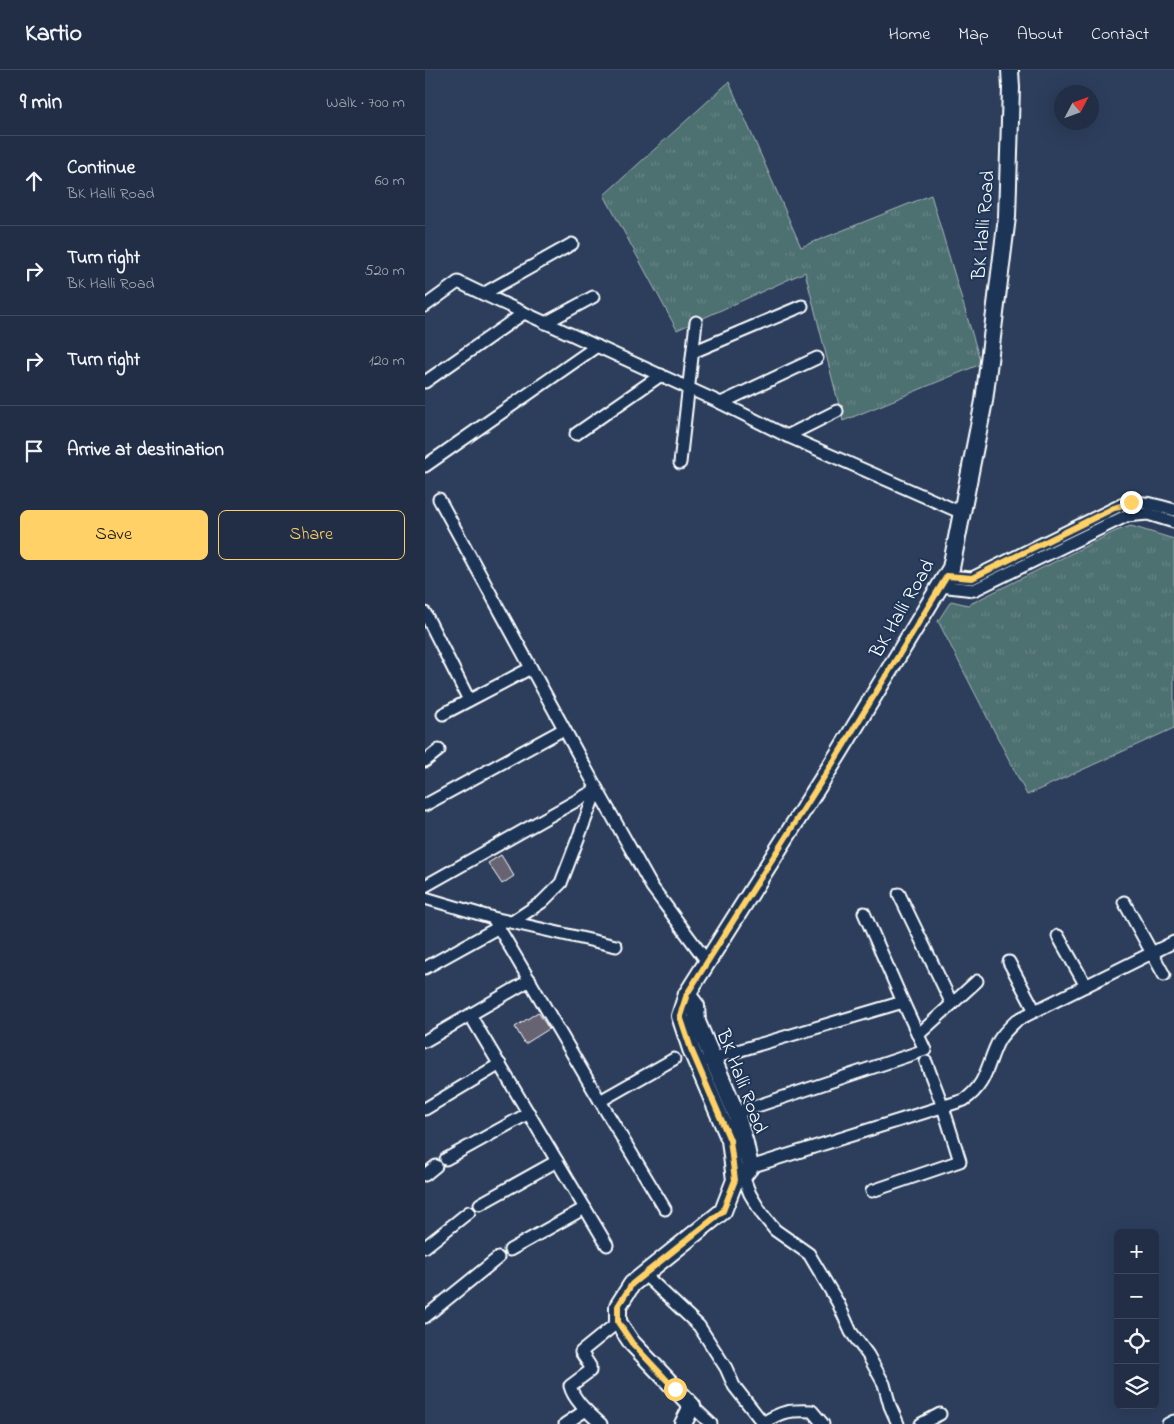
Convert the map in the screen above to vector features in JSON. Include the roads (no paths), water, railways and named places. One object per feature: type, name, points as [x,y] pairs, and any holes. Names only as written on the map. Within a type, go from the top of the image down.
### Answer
[{"type":"main road","name":"BK Halli Road","points":[[618,1322],[618,1306],[632,1284],[723,1211],[743,1174],[745,1143],[735,1113],[680,1016],[687,994],[839,753],[951,568],[984,401],[1007,217],[1010,70]]},
{"type":"main road","name":"BK Halli Road","points":[[705,1061],[743,1174]]},
{"type":"main road","points":[[618,1322],[632,1343],[692,1406],[683,1424]]},
{"type":"street","points":[[483,294],[573,244]]},
{"type":"street","points":[[425,306],[458,282],[524,314],[689,388],[787,436],[962,513]]},
{"type":"street","points":[[545,323],[593,297]]},
{"type":"street","points":[[693,352],[802,306]]},
{"type":"street","points":[[425,382],[524,314]]},
{"type":"street","points":[[680,463],[696,322]]},
{"type":"street","points":[[425,466],[597,346]]},
{"type":"street","points":[[721,403],[817,358]]},
{"type":"street","points":[[575,434],[661,375]]},
{"type":"street","points":[[787,436],[837,411]]},
{"type":"street","points":[[439,499],[652,887],[708,963]]},
{"type":"street","points":[[943,581],[972,578],[1123,504],[1131,502],[1150,503],[1174,510]]},
{"type":"street","points":[[943,581],[974,590],[1126,516],[1148,514],[1174,522]]},
{"type":"street","points":[[425,613],[469,700]]},
{"type":"street","points":[[443,714],[531,668]]},
{"type":"street","points":[[425,804],[564,729]]},
{"type":"street","points":[[425,761],[439,750]]},
{"type":"street","points":[[425,886],[597,789]]},
{"type":"street","points":[[512,922],[542,902],[561,883],[597,789]]},
{"type":"street","points":[[899,894],[952,1004]]},
{"type":"street","points":[[425,898],[496,922],[512,922],[616,946]]},
{"type":"street","points":[[1124,902],[1164,975]]},
{"type":"street","points":[[735,1113],[925,1050],[864,913]]},
{"type":"street","points":[[425,968],[496,922]]},
{"type":"street","points":[[496,922],[665,1209]]},
{"type":"street","points":[[1058,936],[1086,986]]},
{"type":"street","points":[[898,1424],[890,1406],[884,1384],[868,1355],[851,1332],[838,1303],[809,1254],[775,1230],[762,1214],[750,1194],[743,1174],[964,1100],[973,1094],[986,1075],[998,1042],[1017,1020],[1174,942]]},
{"type":"street","points":[[1009,962],[1035,1011]]},
{"type":"street","points":[[425,1041],[530,980]]},
{"type":"street","points":[[918,1035],[977,981]]},
{"type":"street","points":[[705,1061],[903,1002]]},
{"type":"street","points":[[471,1015],[607,1245]]},
{"type":"street","points":[[600,1101],[674,1059]]},
{"type":"street","points":[[871,1191],[960,1161],[926,1062]]},
{"type":"street","points":[[425,1109],[500,1064]]},
{"type":"street","points":[[425,1175],[441,1163],[529,1113]]},
{"type":"street","points":[[480,1204],[557,1160]]},
{"type":"street","points":[[510,1250],[585,1208]]},
{"type":"street","points":[[425,1247],[469,1212]]},
{"type":"street","points":[[425,1317],[498,1258]]},
{"type":"street","points":[[644,1274],[699,1326],[726,1368],[735,1386],[763,1423],[780,1412],[798,1410],[811,1411],[823,1424]]},
{"type":"street","points":[[601,1424],[571,1392],[570,1386],[590,1371],[590,1366],[581,1352],[618,1322]]},
{"type":"street","points":[[692,1406],[711,1424]]},
{"type":"street","points":[[565,1424],[586,1410]]},
{"type":"street","points":[[921,1424],[941,1414]]},
{"type":"street","points":[[1168,1424],[1174,1421]]}]
